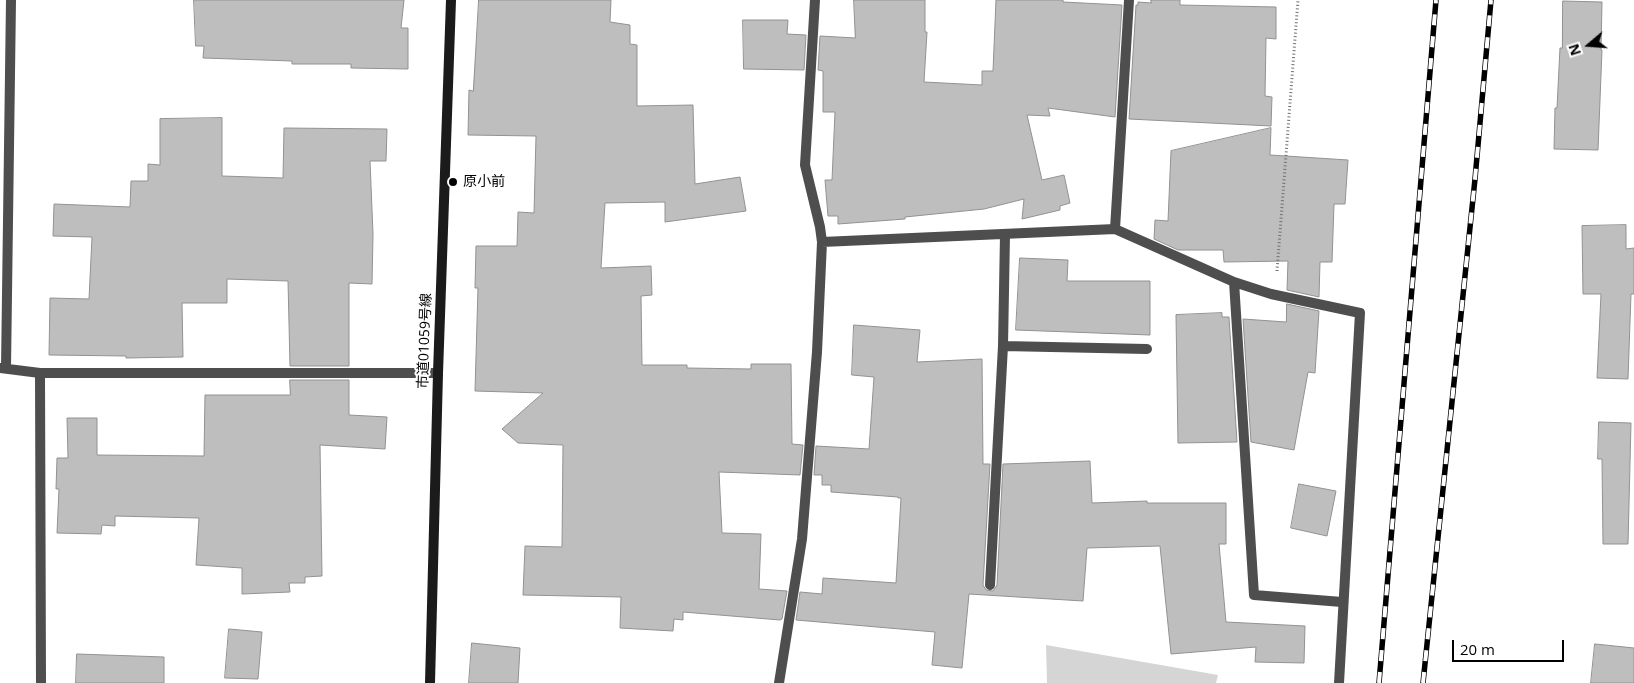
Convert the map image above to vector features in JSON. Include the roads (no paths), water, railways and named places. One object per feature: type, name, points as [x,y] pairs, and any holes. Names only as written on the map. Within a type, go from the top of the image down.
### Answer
[{"type":"street","points":[[11,0],[3,368],[40,373],[438,373]]},
{"type":"street","name":"市道01059号線","points":[[430,683],[438,373],[451,0]]},
{"type":"street","points":[[779,683],[802,539],[817,352],[822,242],[805,165],[815,0]]},
{"type":"street","points":[[1116,229],[1129,0]]},
{"type":"street","points":[[822,242],[1116,229],[1234,282],[1271,294],[1360,313],[1338,683]]},
{"type":"street","points":[[990,585],[1003,346],[1005,234]]},
{"type":"street","points":[[1234,282],[1254,595],[1342,602]]},
{"type":"street","points":[[1003,346],[1147,349]]},
{"type":"street","points":[[40,373],[41,683]]},
{"type":"railway","points":[[1379,683],[1436,0]]},
{"type":"railway","points":[[1423,683],[1475,179],[1491,0]]},
{"type":"place","name":"原小前","points":[[453,182]]}]
